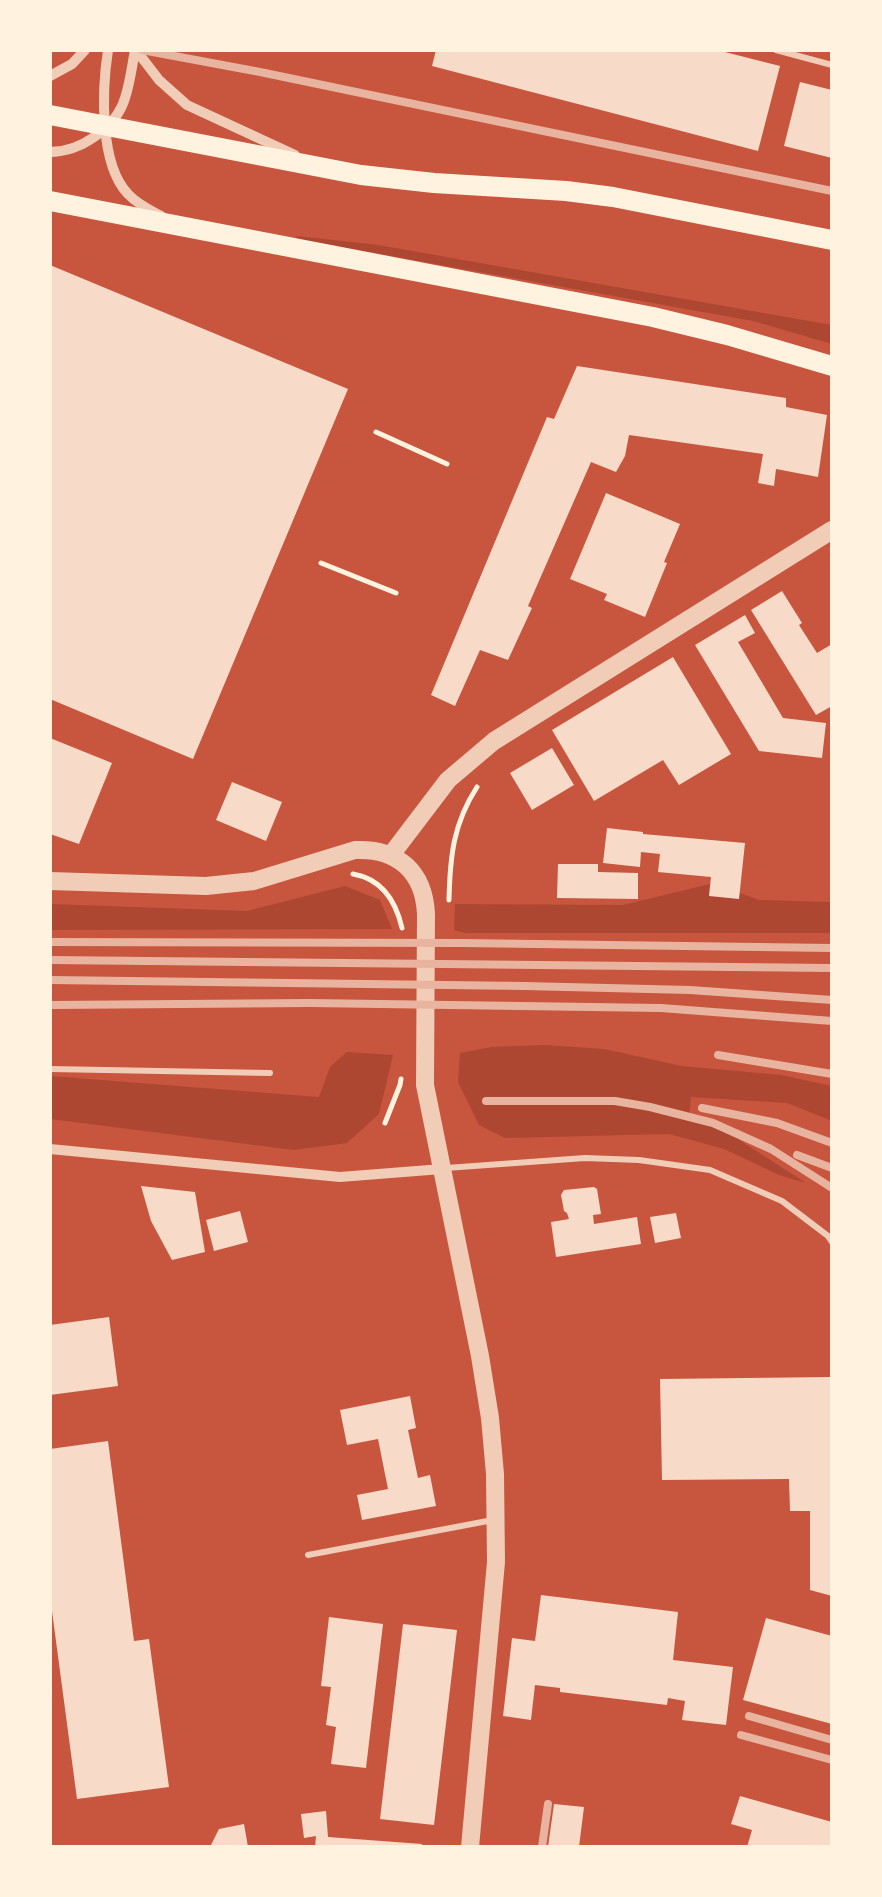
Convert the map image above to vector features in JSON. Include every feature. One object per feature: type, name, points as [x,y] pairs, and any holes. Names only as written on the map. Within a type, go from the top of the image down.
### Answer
[{"type":"main road","points":[[50,115],[398,180],[566,190],[832,240]]},
{"type":"main road","points":[[50,201],[653,317],[832,366]]},
{"type":"street","points":[[50,76],[72,64],[85,50]]},
{"type":"street","points":[[108,50],[102,91],[115,171],[128,194],[184,228]]},
{"type":"street","points":[[52,152],[80,146],[106,126],[124,102],[135,50]]},
{"type":"street","points":[[135,50],[159,80],[188,105],[325,168]]},
{"type":"street","points":[[391,855],[448,780],[494,740],[832,530]]},
{"type":"street","points":[[50,881],[206,886],[254,881],[355,850],[391,855],[414,874],[425,900],[426,1085],[490,1418],[497,1520],[470,1847]]},
{"type":"street","points":[[50,1148],[340,1177],[442,1169]]},
{"type":"lane","points":[[776,50],[832,65]]},
{"type":"lane","points":[[50,1069],[270,1073]]},
{"type":"lane","points":[[442,1169],[585,1158],[639,1160],[710,1170],[782,1201],[832,1242]]},
{"type":"lane","points":[[308,1555],[497,1520]]},
{"type":"path","points":[[376,432],[448,464]]},
{"type":"path","points":[[320,562],[396,593]]},
{"type":"path","points":[[449,899],[452,846],[466,804],[485,776]]},
{"type":"path","points":[[343,872],[380,884],[399,912],[403,930]]},
{"type":"path","points":[[384,1123],[400,1085],[401,1071]]},
{"type":"shaded area","points":[[297,236],[378,245],[832,325],[832,344],[753,321],[296,239]]},
{"type":"shaded area","points":[[714,883],[759,900],[832,902],[832,933],[454,930],[455,904],[623,905]]},
{"type":"shaded area","points":[[345,886],[380,900],[392,929],[50,930],[50,904],[247,911]]},
{"type":"shaded area","points":[[545,1045],[604,1049],[682,1066],[781,1075],[832,1086],[832,1121],[787,1103],[691,1097],[689,1116],[730,1134],[806,1183],[724,1149],[669,1134],[505,1138],[479,1125],[458,1082],[460,1053]]},
{"type":"shaded area","points":[[347,1052],[393,1055],[379,1114],[347,1143],[294,1150],[50,1119],[50,1076],[319,1097],[330,1067]]},
{"type":"building","points":[[436,50],[717,50],[780,66],[758,151],[432,66]]},
{"type":"building","points":[[800,82],[832,90],[832,158],[784,146]]},
{"type":"building","points":[[50,265],[348,389],[193,759],[50,699]]},
{"type":"building","points":[[577,366],[786,398],[786,407],[827,415],[818,477],[776,469],[774,486],[758,483],[763,454],[629,435],[625,456],[616,472],[591,462],[508,660],[480,650],[455,706],[431,695],[547,417],[554,419]]},
{"type":"building","points":[[606,493],[680,524],[645,617],[604,600],[607,594],[570,579]]},
{"type":"building","points":[[782,591],[817,653],[832,644],[832,706],[816,715],[751,610]]},
{"type":"building","points":[[745,615],[755,633],[738,642],[783,718],[826,723],[822,758],[759,751],[695,645]]},
{"type":"building","points":[[673,657],[731,754],[679,785],[663,760],[594,801],[552,730]]},
{"type":"building","points":[[50,738],[112,763],[79,844],[50,834]]},
{"type":"building","points":[[552,748],[574,785],[532,810],[510,773]]},
{"type":"building","points":[[232,782],[282,802],[266,841],[216,820]]},
{"type":"building","points":[[607,828],[745,843],[739,899],[709,896],[711,877],[658,872],[660,854],[641,852],[640,867],[603,863]]},
{"type":"building","points":[[558,864],[598,864],[598,872],[638,873],[638,899],[557,898]]},
{"type":"building","points":[[141,1186],[195,1192],[205,1252],[172,1260],[151,1221]]},
{"type":"building","points":[[594,1187],[601,1214],[593,1215],[594,1224],[637,1217],[641,1244],[556,1257],[551,1222],[569,1219],[561,1195],[564,1190]]},
{"type":"building","points":[[240,1211],[248,1242],[214,1251],[206,1220]]},
{"type":"building","points":[[676,1213],[681,1238],[655,1243],[650,1217]]},
{"type":"building","points":[[109,1317],[118,1386],[50,1395],[50,1325]]},
{"type":"building","points":[[832,1377],[832,1596],[810,1590],[810,1511],[790,1511],[789,1479],[662,1480],[660,1379]]},
{"type":"building","points":[[410,1396],[416,1428],[408,1430],[418,1478],[430,1475],[436,1506],[362,1520],[357,1495],[388,1489],[378,1439],[347,1445],[340,1410]]},
{"type":"building","points":[[108,1441],[134,1641],[149,1639],[169,1787],[77,1799],[50,1596],[50,1449]]},
{"type":"building","points":[[541,1595],[678,1612],[673,1660],[733,1667],[726,1725],[682,1720],[685,1701],[668,1698],[667,1705],[560,1692],[560,1688],[535,1685],[531,1720],[503,1716],[512,1638],[535,1641]]},
{"type":"building","points":[[329,1617],[383,1624],[366,1768],[331,1764],[336,1727],[326,1725],[331,1687],[321,1686]]},
{"type":"building","points":[[766,1618],[832,1636],[832,1724],[743,1700]]},
{"type":"building","points":[[403,1624],[457,1630],[434,1825],[380,1819]]},
{"type":"building","points":[[740,1796],[832,1822],[832,1847],[747,1847],[752,1830],[731,1824]]},
{"type":"building","points":[[554,1804],[584,1807],[579,1847],[548,1847]]},
{"type":"building","points":[[326,1811],[328,1837],[422,1847],[315,1847],[316,1836],[304,1838],[301,1814]]},
{"type":"building","points":[[244,1824],[248,1847],[210,1847],[219,1829]]},
{"type":"railway","points":[[142,50],[832,191]]},
{"type":"railway","points":[[50,942],[832,948]]},
{"type":"railway","points":[[50,960],[832,968]]},
{"type":"railway","points":[[50,980],[690,990],[832,1000]]},
{"type":"railway","points":[[50,1005],[310,1003],[661,1008],[832,1021]]},
{"type":"railway","points":[[718,1055],[832,1074]]},
{"type":"railway","points":[[486,1101],[615,1101],[650,1107],[713,1123],[771,1149],[832,1188]]},
{"type":"railway","points":[[702,1108],[777,1123],[832,1143]]},
{"type":"railway","points":[[797,1155],[832,1168]]},
{"type":"railway","points":[[749,1716],[832,1740]]},
{"type":"railway","points":[[741,1735],[832,1760]]},
{"type":"railway","points":[[542,1847],[548,1804]]}]
